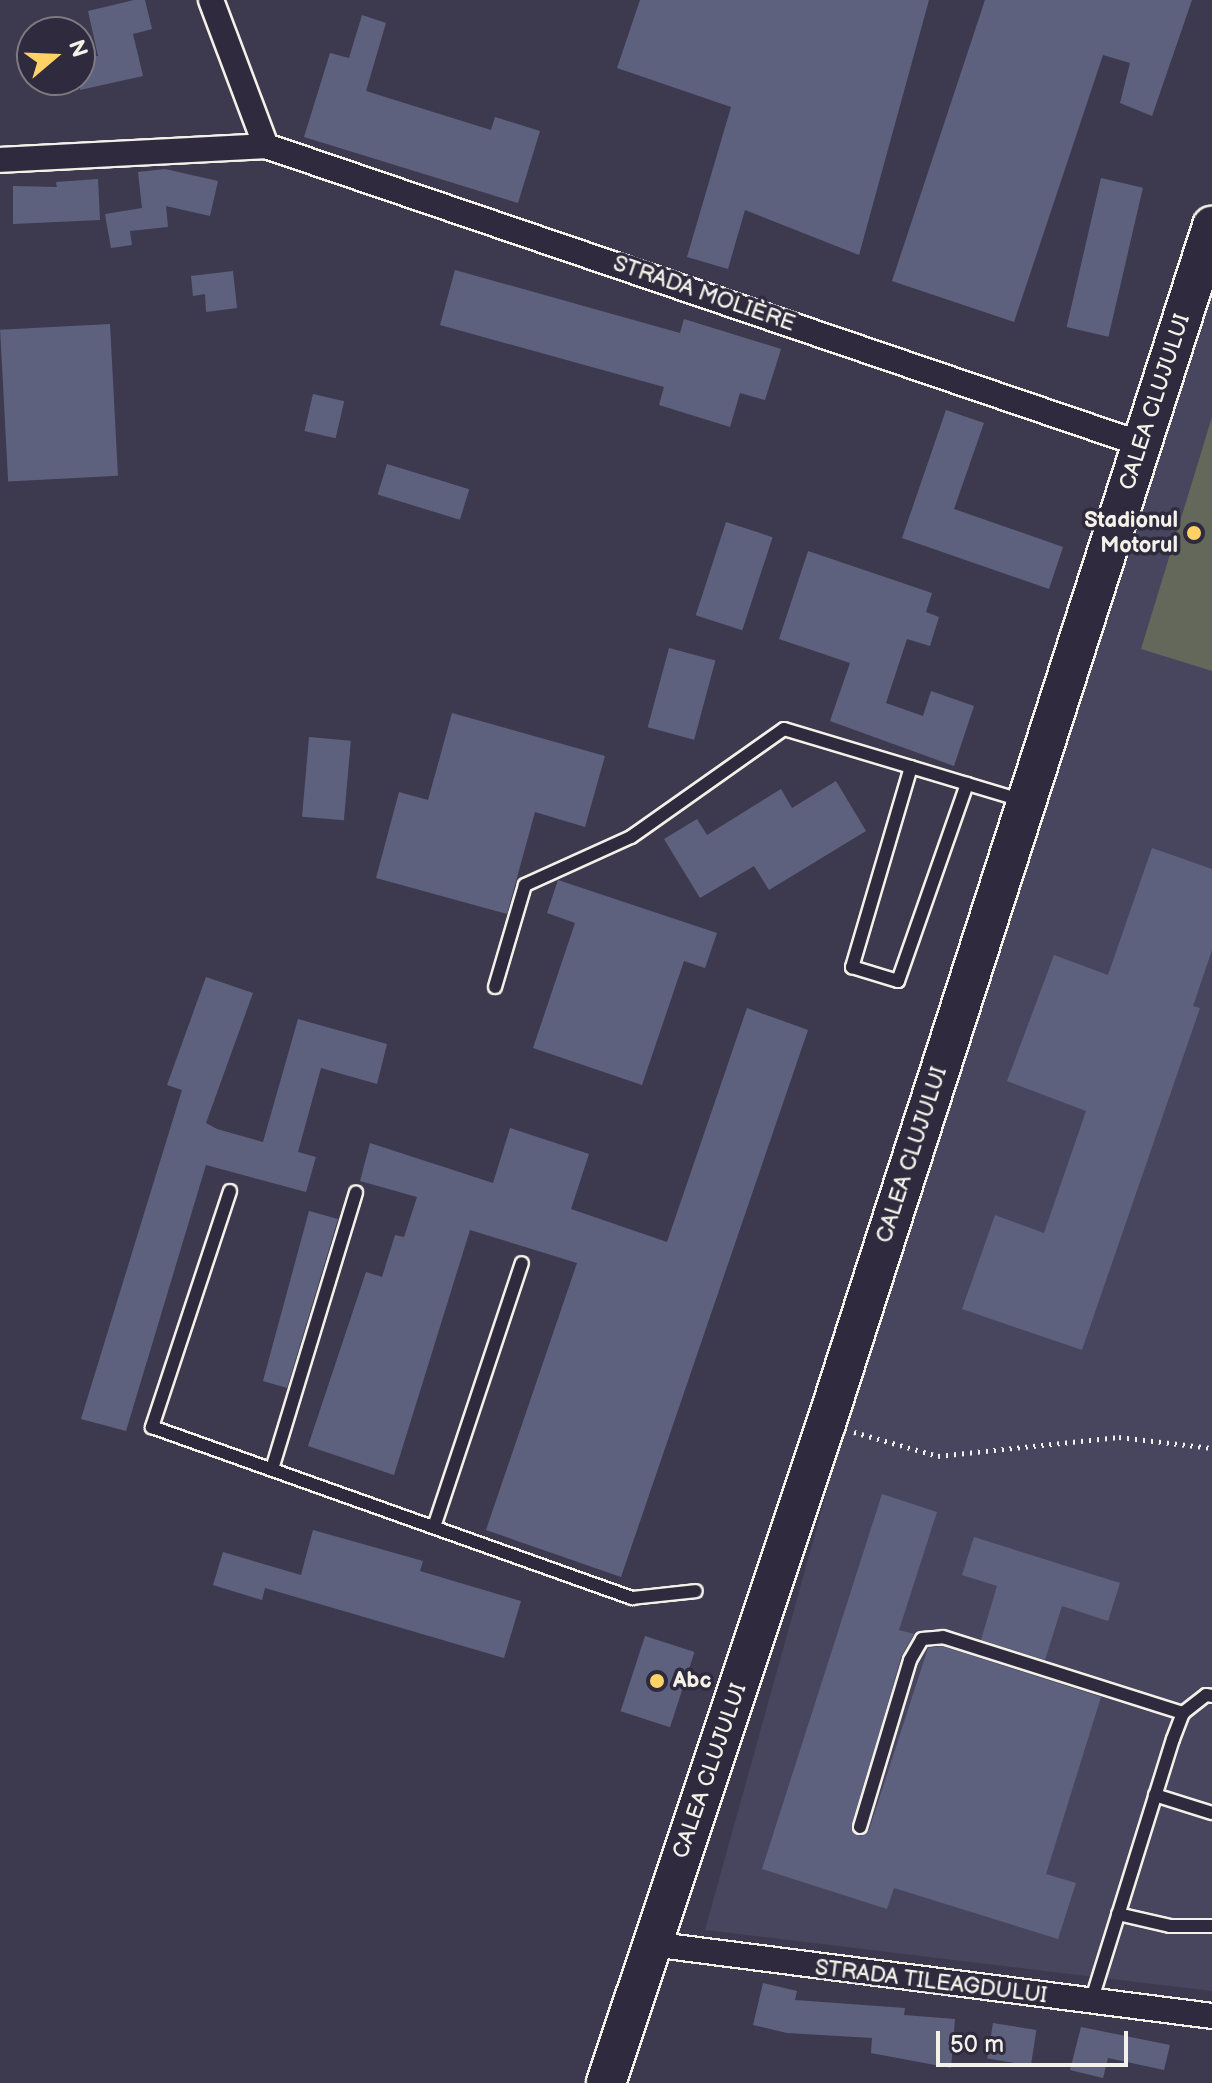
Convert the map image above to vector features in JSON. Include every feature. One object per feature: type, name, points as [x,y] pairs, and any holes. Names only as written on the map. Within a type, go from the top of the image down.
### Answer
[{"type":"main road","name":"CALEA CLUJULUI","points":[[606,2083],[826,1424],[1212,226]]},
{"type":"street","points":[[211,0],[266,146]]},
{"type":"street","name":"STRADA MOLIÈRE","points":[[0,160],[266,146],[1141,444]]},
{"type":"street","name":"STRADA TILEAGDULUI","points":[[651,1944],[1212,2016]]},
{"type":"lane","points":[[495,987],[525,885],[631,837],[784,729],[1028,802]]},
{"type":"lane","points":[[911,767],[852,967],[898,981],[967,784]]},
{"type":"lane","points":[[230,1191],[152,1427],[632,1598],[696,1591]]},
{"type":"lane","points":[[272,1469],[356,1192]]},
{"type":"lane","points":[[434,1527],[522,1263]]},
{"type":"lane","points":[[860,1827],[910,1660],[922,1639],[943,1637],[1183,1713]]},
{"type":"lane","points":[[1091,2002],[1183,1713],[1206,1695],[1212,1696]]},
{"type":"lane","points":[[1155,1795],[1212,1813]]},
{"type":"lane","points":[[1118,1914],[1170,1926],[1212,1926]]},
{"type":"path","points":[[826,1424],[938,1456],[1119,1437],[1212,1448]]},
{"type":"shaded area","points":[[1212,252],[1212,1991],[705,1930],[1001,865]]},
{"type":"green space","name":"Stadionul Motorul","points":[[1212,417],[1212,671],[1141,649]]},
{"type":"building","points":[[145,0],[152,29],[133,34],[143,76],[96,86],[96,16],[89,16],[88,11]]},
{"type":"building","points":[[640,0],[929,0],[859,255],[745,210],[728,269],[687,257],[731,107],[617,68]]},
{"type":"building","points":[[985,0],[1192,0],[1152,116],[1120,103],[1130,63],[1103,55],[1014,322],[892,281]]},
{"type":"building","points":[[362,15],[386,23],[366,91],[491,130],[495,117],[540,131],[518,203],[304,137],[330,53],[349,58]]},
{"type":"building","points":[[165,169],[218,181],[210,216],[166,206],[168,227],[130,231],[132,245],[111,248],[105,214],[142,208],[138,172]]},
{"type":"building","points":[[1101,178],[1143,188],[1108,337],[1067,327]]},
{"type":"building","points":[[98,179],[100,220],[13,224],[13,186],[57,187],[56,182]]},
{"type":"building","points":[[455,270],[680,333],[684,319],[781,349],[765,400],[740,393],[730,427],[659,405],[664,387],[440,325]]},
{"type":"building","points":[[233,271],[237,308],[206,312],[205,294],[193,296],[191,276]]},
{"type":"building","points":[[110,324],[118,476],[8,482],[0,330]]},
{"type":"building","points":[[313,394],[344,401],[336,438],[304,431]]},
{"type":"building","points":[[946,410],[984,423],[954,509],[1063,547],[1049,589],[902,538]]},
{"type":"building","points":[[387,464],[469,489],[460,520],[378,495]]},
{"type":"building","points":[[726,522],[773,537],[742,630],[696,615]]},
{"type":"building","points":[[808,551],[932,593],[926,612],[939,617],[930,646],[907,639],[886,703],[923,716],[931,691],[974,706],[954,766],[830,721],[850,663],[779,639]]},
{"type":"building","points":[[669,648],[715,660],[694,740],[648,727]]},
{"type":"building","points":[[452,713],[605,756],[585,827],[535,812],[507,914],[376,878],[399,792],[428,800]]},
{"type":"building","points":[[309,737],[351,741],[344,820],[302,817]]},
{"type":"building","points":[[836,781],[866,831],[769,890],[754,866],[700,898],[664,839],[697,819],[707,835],[781,789],[792,808]]},
{"type":"building","points":[[1152,848],[1212,869],[1212,950],[1193,1006],[1200,1008],[1082,1350],[962,1309],[995,1215],[1044,1233],[1086,1111],[1007,1081],[1054,955],[1108,975]]},
{"type":"building","points":[[558,880],[717,933],[705,968],[684,961],[642,1085],[533,1048],[575,923],[547,913]]},
{"type":"building","points":[[206,977],[253,993],[206,1123],[217,1129],[263,1142],[298,1019],[387,1044],[377,1084],[321,1068],[298,1152],[316,1157],[306,1192],[206,1165],[126,1431],[81,1419],[182,1090],[167,1085]]},
{"type":"building","points":[[747,1008],[808,1030],[621,1577],[486,1530],[577,1263],[470,1230],[394,1475],[308,1446],[366,1272],[382,1277],[395,1235],[404,1237],[417,1197],[360,1181],[370,1143],[493,1183],[510,1128],[589,1154],[571,1209],[667,1242]]},
{"type":"building","points":[[309,1211],[338,1219],[287,1388],[263,1381]]},
{"type":"building","points":[[882,1494],[937,1512],[899,1630],[914,1634],[901,1657],[852,1830],[861,1836],[869,1830],[928,1648],[942,1646],[1101,1697],[1046,1874],[1076,1883],[1058,1939],[894,1888],[887,1909],[762,1869]]},
{"type":"building","points":[[313,1530],[423,1561],[420,1571],[521,1601],[504,1658],[265,1588],[262,1600],[213,1585],[223,1552],[301,1575]]},
{"type":"building","points":[[974,1537],[1120,1583],[1108,1621],[1062,1606],[1045,1660],[981,1640],[997,1586],[962,1575]]},
{"type":"building","name":"Abc","points":[[645,1636],[694,1652],[670,1727],[621,1711]]},
{"type":"building","points":[[763,1983],[797,1991],[795,2000],[905,2008],[904,2015],[955,2019],[951,2068],[871,2053],[872,2038],[787,2033],[753,2025]]},
{"type":"building","points":[[993,2023],[1036,2030],[1031,2065],[987,2059]]},
{"type":"building","points":[[1081,2027],[1170,2045],[1164,2070],[1108,2058],[1103,2078],[1070,2070]]},
{"type":"place","name":"Stadionul Motorul","points":[[1194,533]]},
{"type":"place","name":"Abc","points":[[657,1681]]}]
